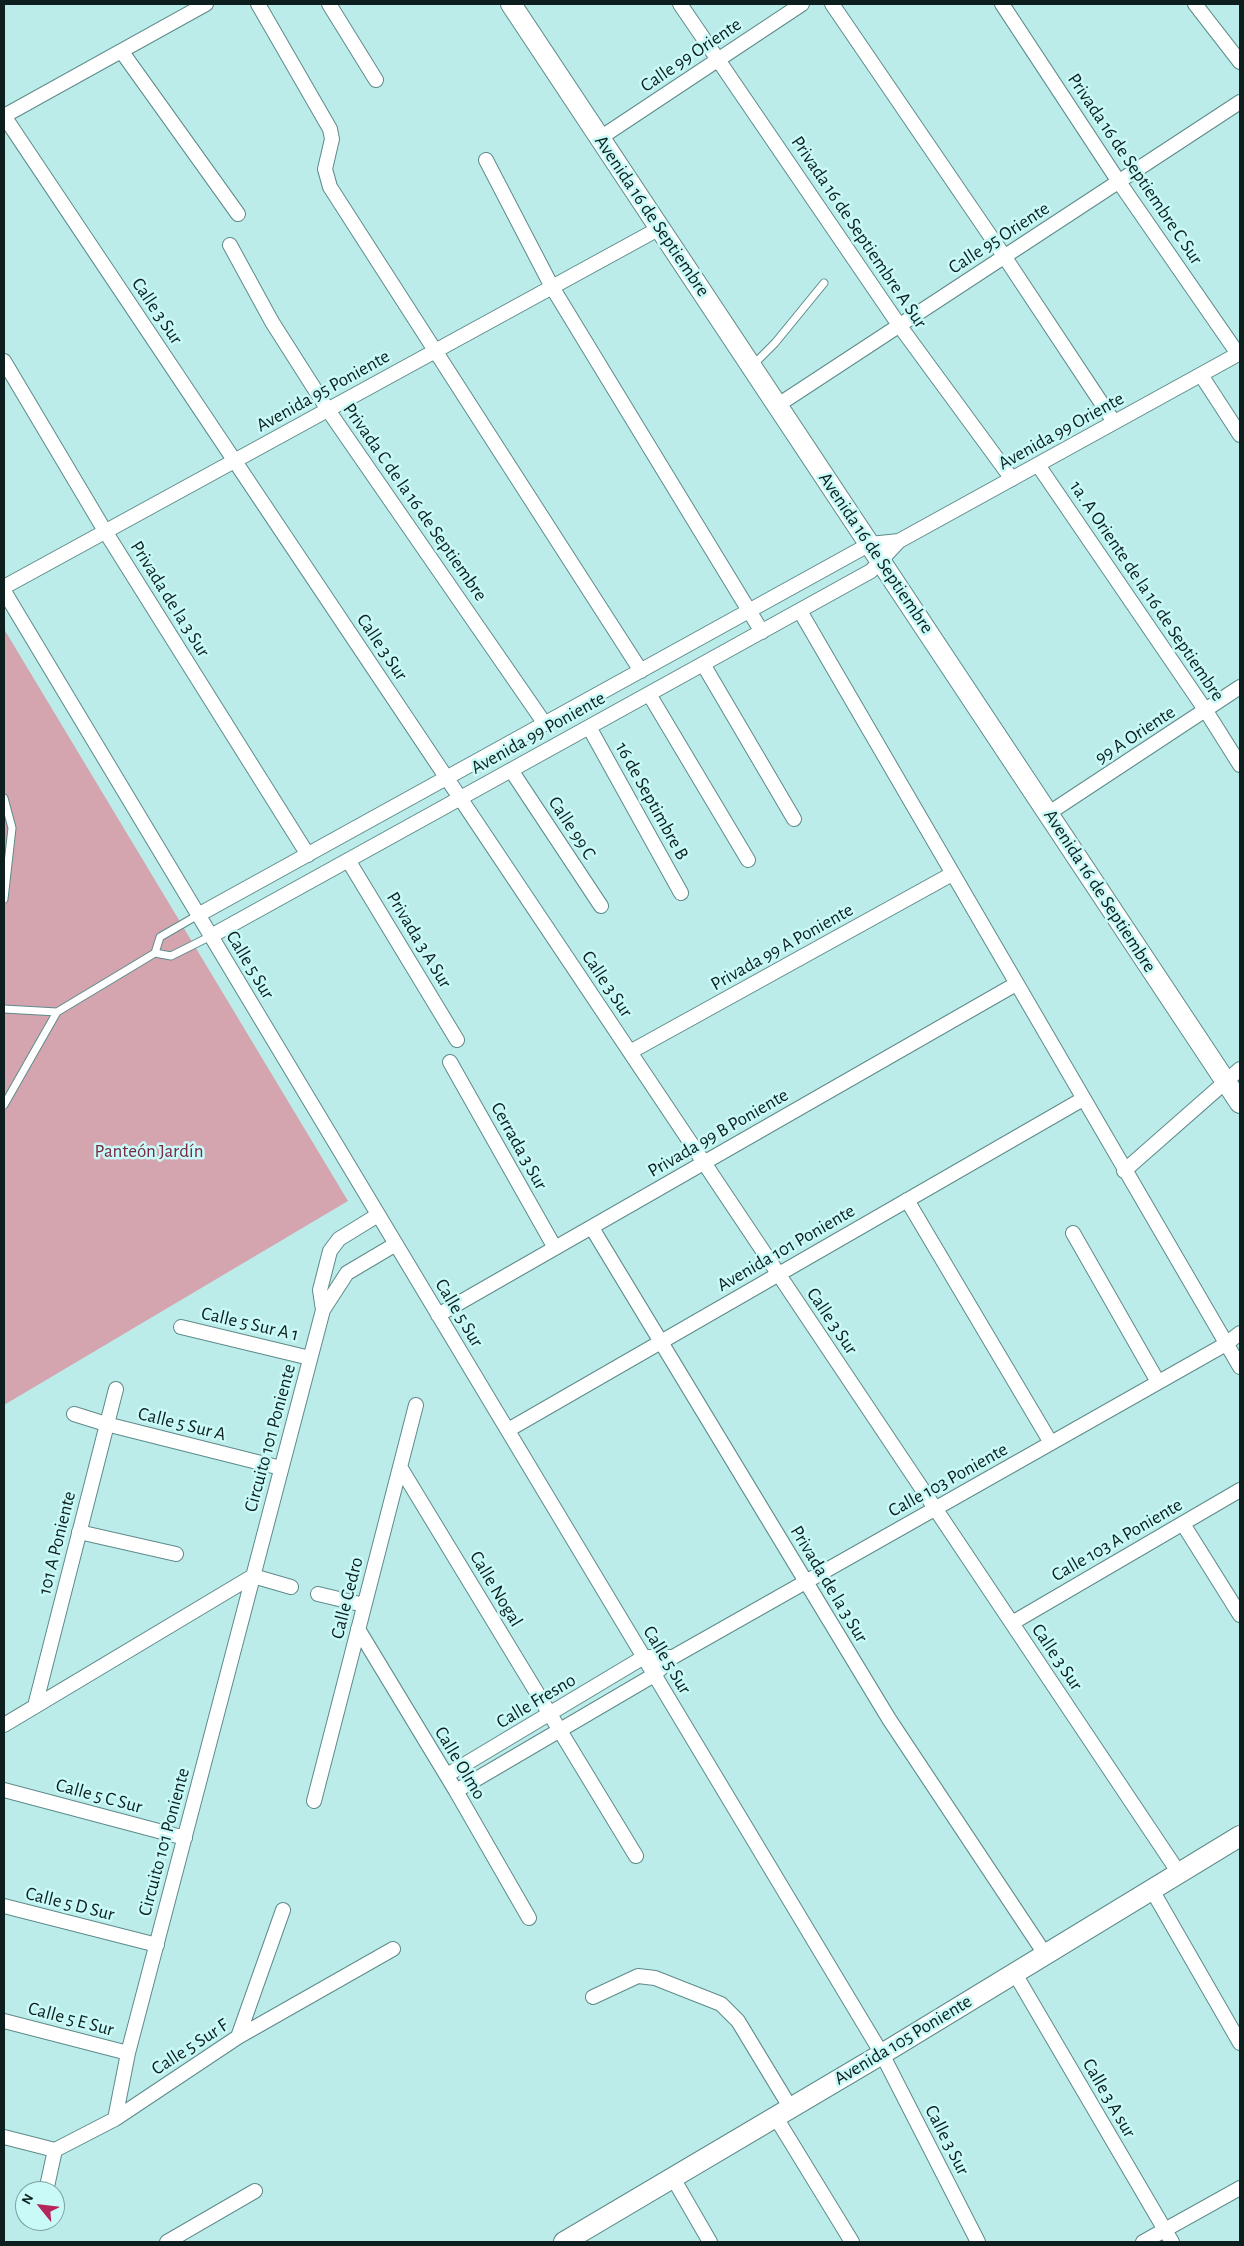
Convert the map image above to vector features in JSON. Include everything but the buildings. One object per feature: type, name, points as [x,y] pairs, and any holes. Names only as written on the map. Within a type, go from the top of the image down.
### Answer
[{"type":"main road","name":"Avenida 16 de Septiembre","points":[[511,4],[1049,813],[1233,1075],[1240,1103]]},
{"type":"main road","name":"Avenida 105 Poniente","points":[[571,2240],[782,2112],[882,2054],[1240,1836]]},
{"type":"street","points":[[4,116],[206,4]]},
{"type":"street","points":[[258,4],[330,129],[332,139],[325,168],[330,187],[641,671]]},
{"type":"street","points":[[329,4],[376,80]]},
{"type":"street","name":"Privada 16 de Septiembre A Sur","points":[[680,4],[899,325],[1012,479]]},
{"type":"street","name":"Calle 99 Oriente","points":[[600,138],[802,4]]},
{"type":"street","points":[[832,4],[1004,256],[1114,422]]},
{"type":"street","name":"Privada 16 de Septiembre C Sur","points":[[1002,4],[1119,182],[1239,353]]},
{"type":"street","points":[[1195,4],[1240,62]]},
{"type":"street","points":[[122,52],[238,214]]},
{"type":"street","name":"Calle 95 Oriente","points":[[778,405],[1240,102]]},
{"type":"street","name":"Calle 3 Sur","points":[[4,116],[1179,1873]]},
{"type":"street","points":[[486,160],[552,288],[762,632]]},
{"type":"street","name":"Avenida 95 Poniente","points":[[4,586],[660,228]]},
{"type":"street","name":"Privada C de la 16 de Septiembre","points":[[230,245],[272,322],[328,410],[545,724]]},
{"type":"street","name":"Avenida 99 Oriente","points":[[881,560],[899,541],[1239,353]]},
{"type":"street","name":"Privada de la 3 Sur","points":[[4,361],[106,531],[308,855]]},
{"type":"street","points":[[1201,375],[1240,435]]},
{"type":"street","name":"1a. A Oriente de la 16 de Septiembre","points":[[1038,465],[1206,711],[1240,765]]},
{"type":"street","name":"Avenida 99 Oriente","points":[[870,544],[899,541]]},
{"type":"street","name":"Avenida 99 Poniente","points":[[198,915],[870,544]]},
{"type":"street","name":"Avenida 99 Poniente","points":[[211,936],[871,572],[881,560]]},
{"type":"street","name":"Calle 5 Sur","points":[[4,591],[882,2054]]},
{"type":"street","points":[[800,611],[1124,1171],[1240,1367]]},
{"type":"street","points":[[703,664],[794,819]]},
{"type":"street","name":"99 A Oriente","points":[[1049,813],[1240,687]]},
{"type":"street","points":[[649,694],[748,860]]},
{"type":"street","name":"16 de Septimbre B","points":[[589,727],[681,893]]},
{"type":"street","name":"Calle 99 C","points":[[511,770],[601,906]]},
{"type":"street","name":"Privada 3 A Sur","points":[[348,860],[457,1040]]},
{"type":"street","name":"Privada 99 A Poniente","points":[[630,1052],[952,874]]},
{"type":"street","name":"Privada 99 B Poniente","points":[[438,1315],[1016,984]]},
{"type":"street","name":"Cerrada 3 Sur","points":[[450,1062],[555,1248]]},
{"type":"street","points":[[1124,1171],[1233,1075]]},
{"type":"street","name":"Avenida 101 Poniente","points":[[508,1430],[1083,1099]]},
{"type":"street","points":[[908,1200],[1051,1443]]},
{"type":"street","name":"Circuito 101 Poniente","points":[[323,1310],[320,1290],[330,1251],[339,1238],[378,1215]]},
{"type":"street","name":"Privada de la 3 Sur","points":[[592,1228],[889,1719],[1044,1954]]},
{"type":"street","points":[[1074,1234],[1158,1382]]},
{"type":"street","name":"Circuito 101 Poniente","points":[[115,2119],[128,2053],[323,1310],[347,1273],[396,1244]]},
{"type":"street","name":"Calle 5 Sur A 1","points":[[181,1327],[310,1358]]},
{"type":"street","name":"Calle 103 Poniente","points":[[654,1675],[673,1657],[1226,1344],[1240,1333]]},
{"type":"street","name":"101 A Poniente","points":[[35,1706],[116,1389]]},
{"type":"street","name":"Calle Cedro","points":[[314,1801],[416,1405]]},
{"type":"street","name":"Calle 5 Sur A","points":[[74,1414],[106,1424],[282,1468]]},
{"type":"street","name":"Calle Nogal","points":[[400,1467],[636,1856]]},
{"type":"street","name":"Calle 103 A Poniente","points":[[1012,1623],[1240,1490]]},
{"type":"street","points":[[1183,1524],[1240,1615]]},
{"type":"street","points":[[79,1532],[176,1554]]},
{"type":"street","points":[[4,1725],[253,1576],[291,1587]]},
{"type":"street","points":[[318,1594],[364,1605]]},
{"type":"street","name":"Calle Olmo","points":[[358,1629],[447,1775],[529,1918]]},
{"type":"street","name":"Calle 103 Poniente","points":[[644,1657],[673,1657]]},
{"type":"street","name":"Calle Fresno","points":[[447,1775],[644,1657]]},
{"type":"street","name":"Calle Fresno","points":[[456,1791],[654,1675]]},
{"type":"street","name":"Calle 5 C Sur","points":[[4,1790],[185,1838]]},
{"type":"street","points":[[1152,1890],[1240,2043]]},
{"type":"street","name":"Calle 5 D Sur","points":[[4,1906],[157,1945]]},
{"type":"street","points":[[238,2038],[283,1910]]},
{"type":"street","name":"Calle 5 Sur F","points":[[54,2150],[115,2119],[238,2038],[393,1949]]},
{"type":"street","name":"Calle 3 A sur","points":[[1014,1972],[1172,2242]]},
{"type":"street","points":[[593,1997],[638,1976],[655,1978],[721,2004],[738,2021],[782,2112],[852,2242]]},
{"type":"street","name":"Calle 5 E Sur","points":[[4,2021],[128,2053]]},
{"type":"street","name":"Calle 3 Sur","points":[[882,2054],[978,2242]]},
{"type":"street","points":[[4,2137],[54,2150],[48,2181]]},
{"type":"street","points":[[673,2178],[710,2242]]},
{"type":"street","points":[[1143,2242],[1240,2188]]},
{"type":"street","points":[[167,2242],[256,2190]]},
{"type":"lane","points":[[752,366],[775,343],[824,283]]},
{"type":"lane","points":[[4,798],[12,828],[4,899]]},
{"type":"lane","points":[[4,1105],[57,1012],[155,953],[160,937],[198,915]]},
{"type":"lane","points":[[155,953],[171,956],[211,936]]},
{"type":"lane","points":[[4,1009],[57,1012]]},
{"type":"green space","name":"Panteón Jardín","points":[[4,629],[348,1201],[4,1405]]}]
